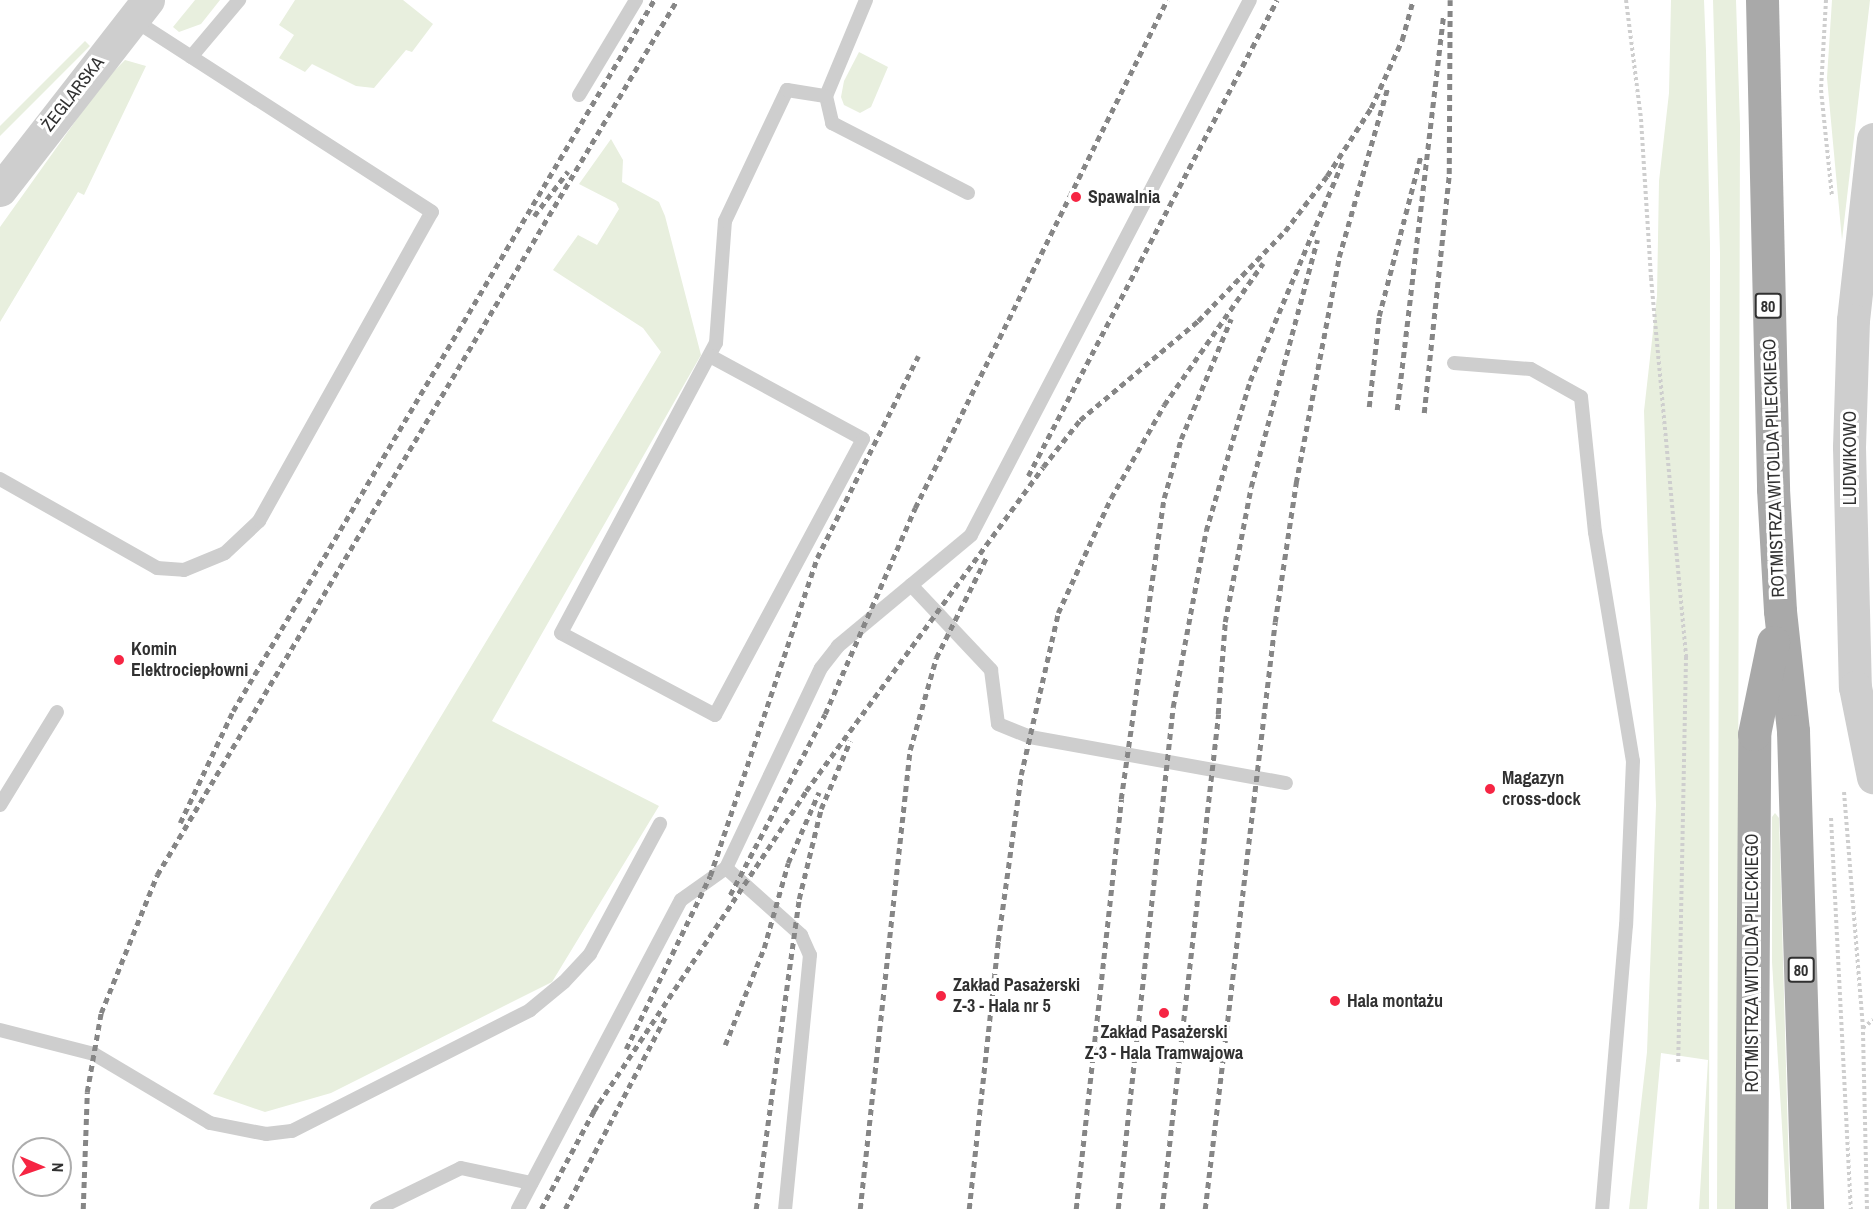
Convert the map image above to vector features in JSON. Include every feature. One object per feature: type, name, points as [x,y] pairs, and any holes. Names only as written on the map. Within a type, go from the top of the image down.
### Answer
[{"type":"main road","name":"ROTMISTRZA WITOLDA PILECKIEGO","points":[[1762,0],[1773,489],[1780,611],[1793,731],[1807,1209]]},
{"type":"main road","name":"ROTMISTRZA WITOLDA PILECKIEGO","points":[[1751,1209],[1754,734],[1780,611]]},
{"type":"street","name":"ŻEGLARSKA","points":[[0,190],[140,6]]},
{"type":"street","name":"LUDWIKOWO","points":[[1872,774],[1855,687],[1849,447],[1853,320],[1873,139]]},
{"type":"lane","points":[[191,57],[239,0]]},
{"type":"lane","points":[[579,95],[636,0]]},
{"type":"lane","points":[[866,0],[826,96],[832,123],[968,193]]},
{"type":"lane","points":[[518,1209],[681,900],[726,868],[821,668],[838,646],[971,536],[1250,0]]},
{"type":"lane","points":[[0,479],[157,568],[184,570],[225,553],[259,520],[432,212],[191,57],[140,6]]},
{"type":"lane","points":[[710,356],[863,439],[715,715],[561,633],[716,342],[725,221],[787,90],[826,96]]},
{"type":"lane","points":[[1454,363],[1531,369],[1581,397],[1595,532],[1633,761],[1626,925],[1602,1209]]},
{"type":"lane","points":[[911,585],[991,670],[998,724],[1030,737],[1286,783]]},
{"type":"lane","points":[[0,805],[57,712]]},
{"type":"lane","points":[[0,1030],[94,1054],[210,1123],[266,1134],[292,1131],[530,1010],[564,982],[590,954],[660,824]]},
{"type":"lane","points":[[726,868],[801,935],[810,955],[785,1209]]},
{"type":"lane","points":[[377,1209],[461,1168],[531,1183]]},
{"type":"path","points":[[1626,0],[1641,119],[1651,278],[1686,657],[1678,1065]]},
{"type":"path","points":[[1868,1209],[1863,1028],[1844,789],[1850,778],[1872,774]]},
{"type":"path","points":[[1863,1028],[1873,1020]]},
{"type":"green space","points":[[195,0],[220,0],[201,24],[179,32],[173,27]]},
{"type":"green space","points":[[295,0],[403,0],[433,24],[412,52],[406,50],[374,88],[356,86],[312,64],[305,72],[279,58],[294,35],[279,25]]},
{"type":"green space","points":[[1671,0],[1704,0],[1706,51],[1710,244],[1709,1209],[1699,1209],[1708,1060],[1661,1053],[1647,1209],[1629,1209],[1647,1052],[1656,805],[1644,411],[1657,296],[1659,181],[1669,93]]},
{"type":"green space","points":[[1713,0],[1736,0],[1740,125],[1737,1209],[1717,1209],[1720,254]]},
{"type":"green space","points":[[1832,0],[1870,0],[1842,240],[1827,78]]},
{"type":"green space","points":[[85,41],[90,46],[0,136],[0,126]]},
{"type":"green space","points":[[859,52],[888,67],[871,107],[860,113],[844,105],[841,97],[844,81]]},
{"type":"green space","points":[[125,60],[146,66],[84,195],[78,192],[0,322],[0,227],[104,81]]},
{"type":"green space","points":[[611,139],[623,160],[622,182],[659,202],[665,216],[701,355],[492,721],[659,806],[552,982],[331,1093],[265,1112],[213,1094],[661,352],[643,328],[553,270],[578,235],[597,245],[619,209],[616,203],[579,184]]},
{"type":"green space","points":[[1775,813],[1779,818],[1790,1209],[1787,1209],[1772,962],[1772,817]]},
{"type":"railway","points":[[180,823],[233,711],[654,0]]},
{"type":"railway","points":[[83,1209],[87,1092],[101,1013],[157,875],[677,0]]},
{"type":"railway","points":[[730,895],[825,714],[915,508],[1167,0]]},
{"type":"railway","points":[[1028,476],[1277,0]]},
{"type":"railway","points":[[593,1112],[806,791],[1043,467],[1080,420],[1198,321],[1285,231],[1327,176],[1371,108],[1402,40],[1413,0]]},
{"type":"railway","points":[[1424,413],[1449,174],[1450,0]]},
{"type":"railway","points":[[1397,410],[1443,17]]},
{"type":"railway","points":[[1205,1209],[1275,622],[1296,483],[1339,257],[1388,86]]},
{"type":"railway","points":[[1369,407],[1379,316],[1421,155]]},
{"type":"railway","points":[[1118,1209],[1173,707],[1206,531],[1250,381],[1342,163]]},
{"type":"railway","points":[[534,216],[568,171]]},
{"type":"railway","points":[[1162,1209],[1218,714],[1225,622],[1251,487],[1317,240]]},
{"type":"railway","points":[[969,1209],[998,941],[1021,775],[1058,613],[1111,498],[1164,405],[1263,263]]},
{"type":"railway","points":[[1076,1209],[1121,799],[1164,498],[1181,439],[1231,319]]},
{"type":"railway","points":[[626,1049],[710,876],[817,558],[918,356]]},
{"type":"railway","points":[[860,1209],[910,750],[936,658],[987,556]]},
{"type":"railway","points":[[756,1209],[799,899],[821,809],[850,741]]},
{"type":"railway","points":[[725,1045],[764,948],[788,863],[819,792]]},
{"type":"railway","points":[[565,1209],[667,1014]]},
{"type":"railway","points":[[541,1209],[597,1105]]},
{"type":"place","name":"Spawalnia","points":[[1076,197]]},
{"type":"place","name":"Komin Elektrociepłowni","points":[[119,660]]},
{"type":"place","name":"Magazyn cross-dock","points":[[1490,789]]},
{"type":"place","name":"Zakład Pasażerski Z-3 - Hala nr 5","points":[[941,996]]},
{"type":"place","name":"Hala montażu","points":[[1335,1001]]},
{"type":"place","name":"Zakład Pasażerski Z-3 - Hala Tramwajowa","points":[[1164,1013]]}]
